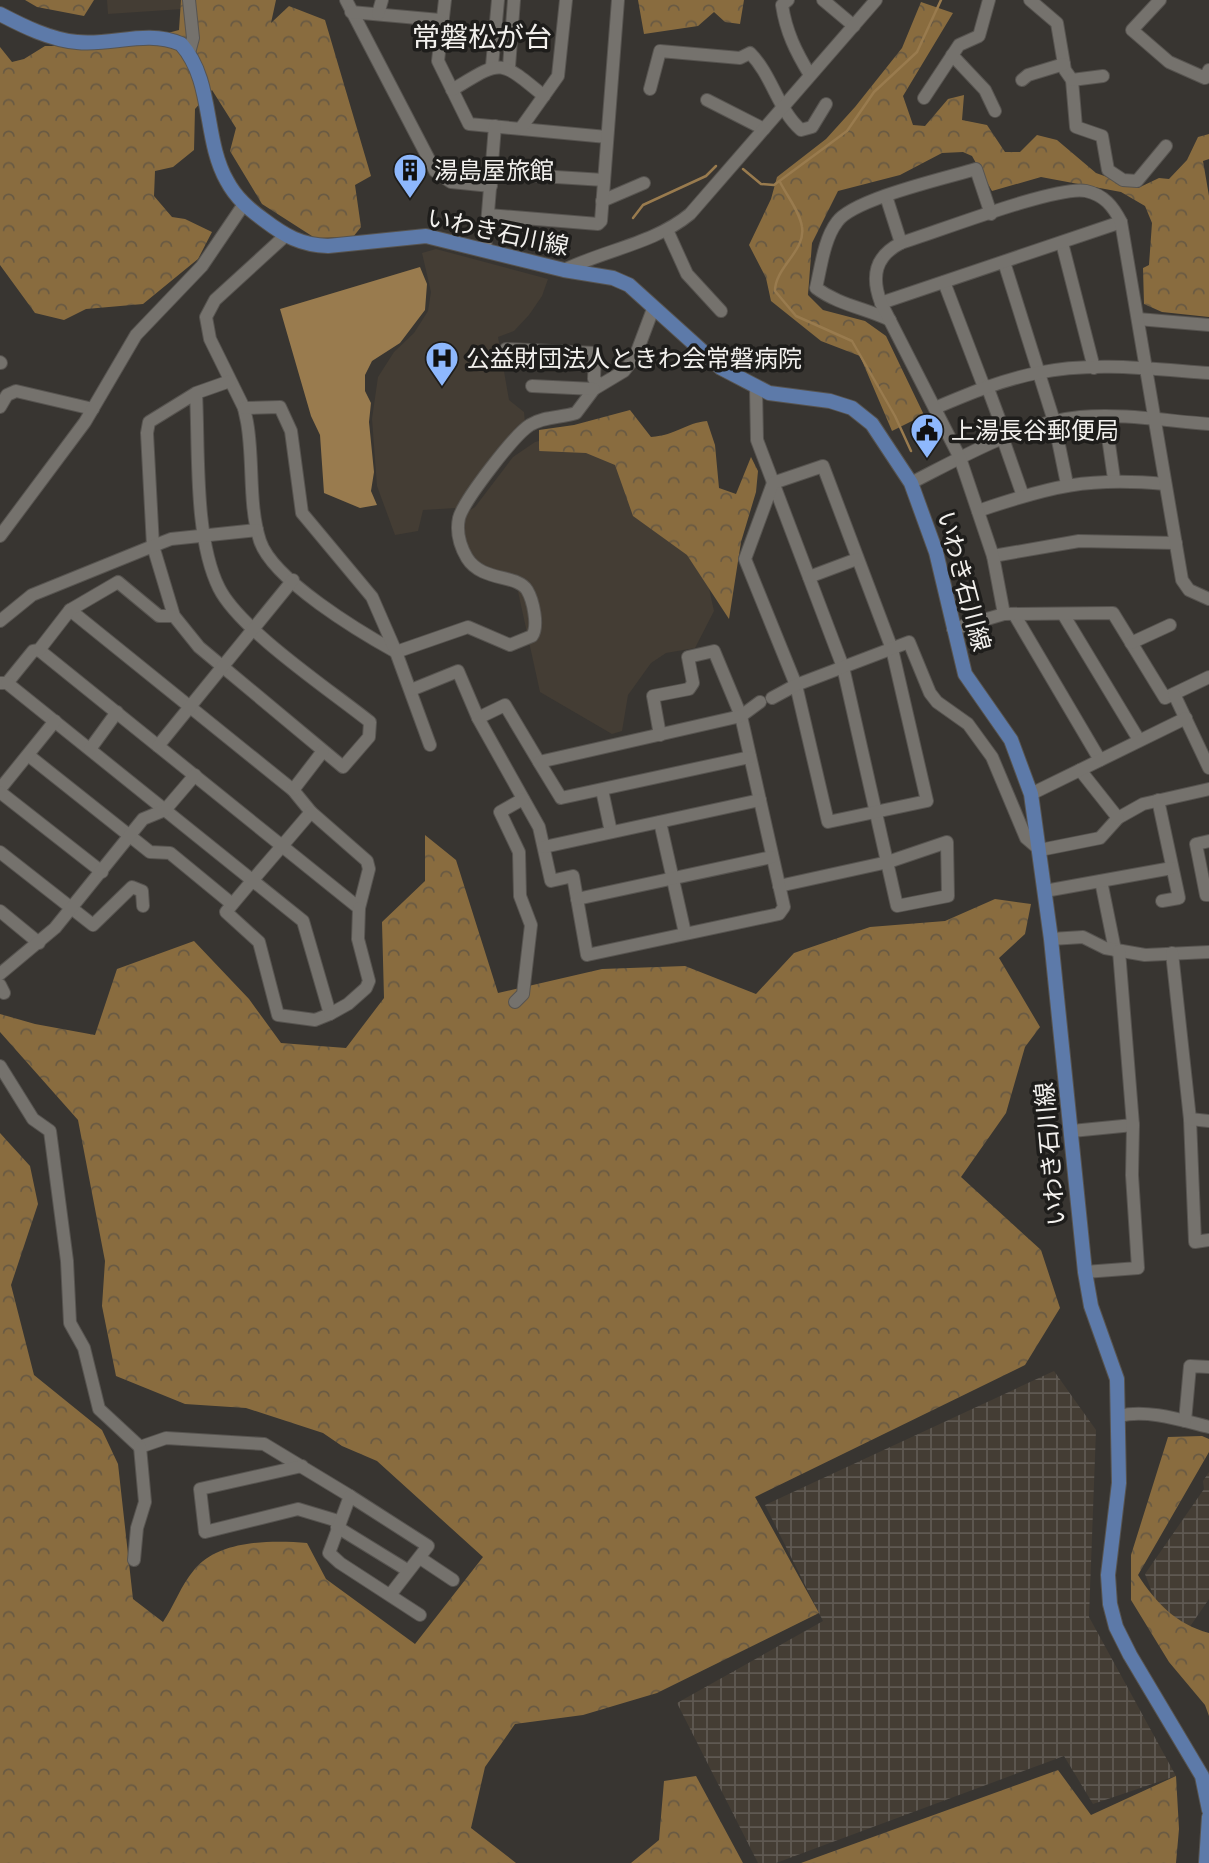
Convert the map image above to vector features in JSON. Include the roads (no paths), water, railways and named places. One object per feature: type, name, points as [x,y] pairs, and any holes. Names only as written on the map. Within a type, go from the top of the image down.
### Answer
[{"type":"main road","points":[[0,14],[67,41],[149,37],[171,40],[188,53]]},
{"type":"main road","name":"いわき石川線","points":[[188,53],[202,88],[220,168],[244,204],[285,236],[328,246],[426,236],[564,270],[622,281],[721,368],[755,388],[784,397],[830,401],[852,408],[872,424],[911,483],[936,552],[965,674],[1011,740],[1031,794],[1051,939],[1084,1272],[1091,1306],[1117,1379],[1119,1483],[1108,1575],[1110,1604],[1116,1627],[1130,1655],[1202,1776],[1209,1810]]},
{"type":"main road","points":[[1206,1863],[1209,1816]]},
{"type":"street","points":[[188,0],[193,38],[188,53]]},
{"type":"street","points":[[378,14],[383,0]]},
{"type":"street","points":[[444,0],[438,61],[469,124],[607,137]]},
{"type":"street","points":[[492,66],[498,0]]},
{"type":"street","points":[[509,67],[514,0]]},
{"type":"street","points":[[521,128],[558,76],[566,0]]},
{"type":"street","points":[[488,215],[598,223],[604,180],[618,0]]},
{"type":"street","points":[[788,0],[782,5],[787,29],[793,48],[810,75]]},
{"type":"street","points":[[823,0],[854,26]]},
{"type":"street","points":[[564,270],[588,258],[667,230],[690,214],[876,0]]},
{"type":"street","points":[[924,98],[962,42],[979,36],[989,0]]},
{"type":"street","points":[[1030,0],[1057,23],[1064,64],[1072,80],[1076,127],[1102,136],[1108,170],[1123,180],[1137,181],[1166,146]]},
{"type":"street","points":[[1160,0],[1132,30],[1169,62],[1205,78],[1209,70]]},
{"type":"street","points":[[348,6],[378,14],[440,20]]},
{"type":"street","points":[[348,6],[435,172],[451,182],[491,186]]},
{"type":"street","points":[[650,89],[660,51],[740,58],[750,53],[766,71],[784,106],[801,130],[812,127],[826,104]]},
{"type":"street","points":[[952,55],[985,90],[995,111]]},
{"type":"street","points":[[1022,80],[1028,75],[1064,64]]},
{"type":"street","points":[[452,90],[492,66],[509,67],[544,96]]},
{"type":"street","points":[[1072,80],[1103,76]]},
{"type":"street","points":[[707,100],[764,129]]},
{"type":"street","points":[[485,250],[495,126]]},
{"type":"street","points":[[890,320],[854,304],[833,301],[816,288],[837,221],[859,205],[976,169],[991,214]]},
{"type":"street","points":[[492,173],[604,180]]},
{"type":"street","points":[[602,201],[644,183]]},
{"type":"street","points":[[1100,760],[1009,614],[993,556],[960,458],[881,303],[875,288],[877,267],[890,249],[901,243],[1065,190],[1077,190],[1107,201],[1121,222],[1182,580],[1189,590],[1209,599]]},
{"type":"street","points":[[886,196],[901,243]]},
{"type":"street","points":[[0,537],[93,409],[135,335],[202,265],[244,204]]},
{"type":"street","points":[[881,303],[1121,222]]},
{"type":"street","points":[[667,230],[687,274],[721,311]]},
{"type":"street","points":[[285,236],[209,308],[206,317],[210,339],[244,408],[250,435],[257,530],[268,558],[293,580],[351,627],[396,652],[468,627],[510,645],[532,636],[536,627],[528,592],[518,584],[491,577],[472,564],[458,540],[459,518],[467,503],[523,430],[543,419],[576,413],[597,386],[624,372],[635,357],[653,309]]},
{"type":"street","points":[[1062,243],[1094,368]]},
{"type":"street","points":[[1004,262],[1054,421],[1067,484]]},
{"type":"street","points":[[944,282],[986,386],[1023,496]]},
{"type":"street","points":[[1138,320],[1209,325]]},
{"type":"street","points":[[506,349],[595,353],[594,379],[597,386]]},
{"type":"street","points":[[935,408],[986,386],[1040,372],[1146,368],[1209,373]]},
{"type":"street","points":[[196,393],[204,536],[220,589],[253,629],[370,722],[372,729],[369,737],[343,768],[199,646],[174,616],[153,546],[147,433],[149,422],[196,393],[230,380]]},
{"type":"street","points":[[532,386],[597,386]]},
{"type":"street","points":[[755,388],[757,440],[843,667],[888,862],[897,906],[948,896],[947,842],[888,862],[779,886]]},
{"type":"street","points":[[0,407],[7,395],[16,391],[93,409]]},
{"type":"street","points":[[244,408],[280,407],[291,431],[305,520],[372,597],[411,690],[430,745]]},
{"type":"street","points":[[1105,416],[1114,480]]},
{"type":"street","points":[[911,483],[1005,438],[1054,421],[1105,416],[1209,424]]},
{"type":"street","points":[[823,466],[891,649],[927,801],[828,822],[796,685],[745,559],[773,483],[823,466]]},
{"type":"street","points":[[978,511],[1067,484],[1114,480],[1165,484]]},
{"type":"street","points":[[0,621],[33,595],[171,539],[257,530]]},
{"type":"street","points":[[993,556],[1079,541],[1176,543]]},
{"type":"street","points":[[809,577],[857,559]]},
{"type":"street","points":[[158,746],[293,580]]},
{"type":"street","points":[[174,616],[159,616],[118,582],[70,610],[39,650],[33,651],[4,683],[303,921],[330,1014]]},
{"type":"street","points":[[70,610],[293,790],[311,812],[367,861],[369,869],[359,908],[358,939],[369,981],[366,988],[348,1004],[315,1020],[278,1015],[259,942],[226,912],[311,812]]},
{"type":"street","points":[[953,629],[1009,614],[1113,613],[1165,698],[1209,677]]},
{"type":"street","points":[[1063,614],[1139,740]]},
{"type":"street","points":[[1131,643],[1170,625]]},
{"type":"street","points":[[539,762],[741,716],[796,685],[909,642],[930,693],[937,702],[968,724],[992,757],[1026,838],[1040,850],[1100,838],[1118,818],[1143,804],[1209,789]]},
{"type":"street","points":[[39,650],[359,908]]},
{"type":"street","points":[[411,690],[458,671],[478,718],[539,827],[551,881],[573,876],[587,955],[779,914],[784,907],[741,716],[714,651],[688,657],[693,683],[689,689],[653,696],[660,735]]},
{"type":"street","points":[[1174,694],[1185,718],[1205,748],[1209,768]]},
{"type":"street","points":[[478,718],[505,705],[561,799],[750,757]]},
{"type":"street","points":[[90,749],[117,712]]},
{"type":"street","points":[[1031,794],[1185,718]]},
{"type":"street","points":[[55,721],[0,791],[102,872]]},
{"type":"street","points":[[293,790],[323,751]]},
{"type":"street","points":[[28,755],[150,852],[170,853],[232,904]]},
{"type":"street","points":[[1080,770],[1118,818]]},
{"type":"street","points":[[0,974],[39,943],[73,909],[143,819],[165,810],[195,775]]},
{"type":"street","points":[[602,790],[611,832]]},
{"type":"street","points":[[515,1002],[523,994],[531,925],[520,896],[519,852],[500,812],[523,799]]},
{"type":"street","points":[[544,847],[760,800]]},
{"type":"street","points":[[1158,800],[1179,898],[1162,901]]},
{"type":"street","points":[[660,822],[685,933]]},
{"type":"street","points":[[1209,841],[1196,844],[1206,895],[1209,895]]},
{"type":"street","points":[[0,852],[93,925],[132,887],[142,891],[143,906]]},
{"type":"street","points":[[577,899],[772,857]]},
{"type":"street","points":[[1045,891],[1172,867]]},
{"type":"street","points":[[1084,1272],[1138,1268],[1132,1175],[1133,1125],[1117,951],[1101,881]]},
{"type":"street","points":[[0,911],[39,943]]},
{"type":"street","points":[[1051,939],[1083,937],[1117,951],[1145,955],[1209,952]]},
{"type":"street","points":[[1172,953],[1190,1119],[1195,1242],[1209,1240]]},
{"type":"street","points":[[0,1066],[33,1119],[50,1130],[67,1261],[70,1323],[85,1348],[99,1409],[140,1447],[145,1502],[137,1528],[134,1560]]},
{"type":"street","points":[[1190,1119],[1209,1121]]},
{"type":"street","points":[[1072,1131],[1133,1125]]},
{"type":"street","points":[[1185,1421],[1190,1366],[1209,1367]]},
{"type":"street","points":[[1119,1416],[1131,1413],[1209,1427]]},
{"type":"street","points":[[140,1447],[166,1438],[264,1444],[302,1466],[428,1546],[390,1595]]},
{"type":"street","points":[[302,1466],[200,1489],[205,1532],[298,1510],[338,1524],[407,1570]]},
{"type":"street","points":[[350,1496],[329,1553],[420,1615]]},
{"type":"street","points":[[420,1558],[453,1580]]},
{"type":"waterway","points":[[743,169],[761,184],[774,185],[847,131],[874,92],[917,52],[941,0]]},
{"type":"waterway","points":[[633,218],[643,205],[706,176],[716,166]]},
{"type":"waterway","points":[[780,182],[799,216],[802,236],[776,282],[775,291],[796,316],[852,341],[895,416],[911,451]]},
{"type":"place","name":"湯島屋旅館","points":[[410,200]]},
{"type":"place","name":"公益財団法人ときわ会常磐病院","points":[[442,388]]},
{"type":"place","name":"上湯長谷郵便局","points":[[927,460]]},
{"type":"district","name":"常磐松が台","points":[[482,37]]}]
